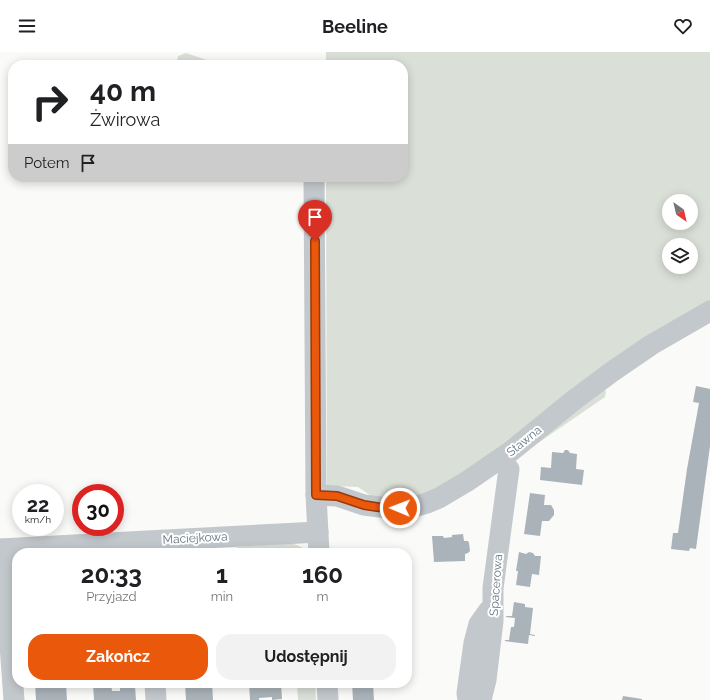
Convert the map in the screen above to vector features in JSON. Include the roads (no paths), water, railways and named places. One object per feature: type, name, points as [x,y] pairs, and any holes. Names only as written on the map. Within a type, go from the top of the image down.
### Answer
[{"type":"street","points":[[314,182],[316,495],[319,548]]},
{"type":"street","name":"Stawna","points":[[316,495],[337,496],[364,505],[388,508],[414,507],[439,498],[466,482],[510,452],[618,367],[656,342],[710,311]]},
{"type":"street","name":"Spacerowa","points":[[481,700],[486,680],[493,621],[493,588],[509,469]]},
{"type":"street","name":"Maciejkowa","points":[[64,548],[147,540],[318,532]]},
{"type":"street","name":"Maciejkowa","points":[[2,554],[12,553]]},
{"type":"street","points":[[2,554],[12,676]]},
{"type":"street","points":[[468,700],[467,693],[474,642],[479,624],[493,604]]},
{"type":"street","points":[[13,688],[14,700]]},
{"type":"street","points":[[155,688],[156,700]]},
{"type":"street","points":[[327,688],[328,700]]}]
